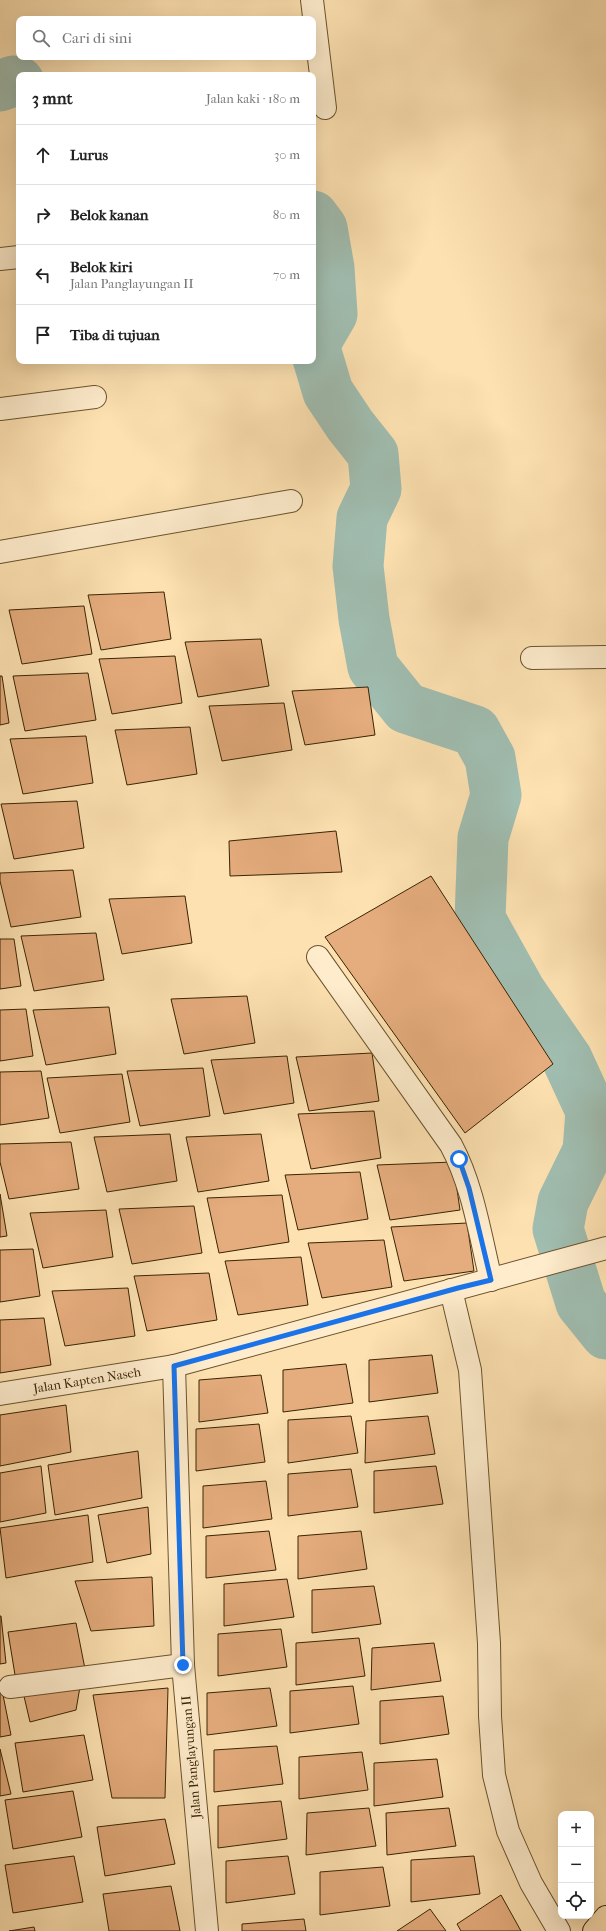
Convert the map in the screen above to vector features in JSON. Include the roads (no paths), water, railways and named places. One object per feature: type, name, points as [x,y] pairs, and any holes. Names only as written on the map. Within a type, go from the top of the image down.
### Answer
[{"type":"highway","points":[[594,1931],[606,1917]]},
{"type":"street","points":[[312,0],[314,16]]},
{"type":"street","points":[[316,33],[325,108]]},
{"type":"street","points":[[0,259],[16,257]]},
{"type":"street","points":[[0,409],[94,397]]},
{"type":"street","points":[[0,552],[291,501]]},
{"type":"street","points":[[532,658],[606,657]]},
{"type":"street","points":[[318,957],[451,1144],[459,1159],[469,1188],[491,1280]]},
{"type":"street","name":"Jalan Kapten Naseh","points":[[0,1394],[174,1366],[606,1248]]},
{"type":"street","points":[[451,1290],[470,1370],[488,1642],[490,1716],[494,1775],[508,1831],[531,1883],[559,1931]]},
{"type":"street","name":"Jalan Panglayungan II","points":[[174,1366],[183,1665],[207,1931]]},
{"type":"street","points":[[10,1687],[183,1665]]},
{"type":"waterway","points":[[0,86],[13,81],[16,82]]},
{"type":"waterway","points":[[316,220],[322,228],[329,268],[332,314],[316,342]]},
{"type":"waterway","points":[[316,352],[328,392],[350,425],[373,454],[376,489],[362,518],[358,566],[364,619],[373,667],[406,708],[475,731],[490,758],[496,795],[483,838],[480,919],[520,991],[567,1059],[591,1111],[588,1151],[563,1202],[558,1229],[581,1303],[606,1334]]}]
